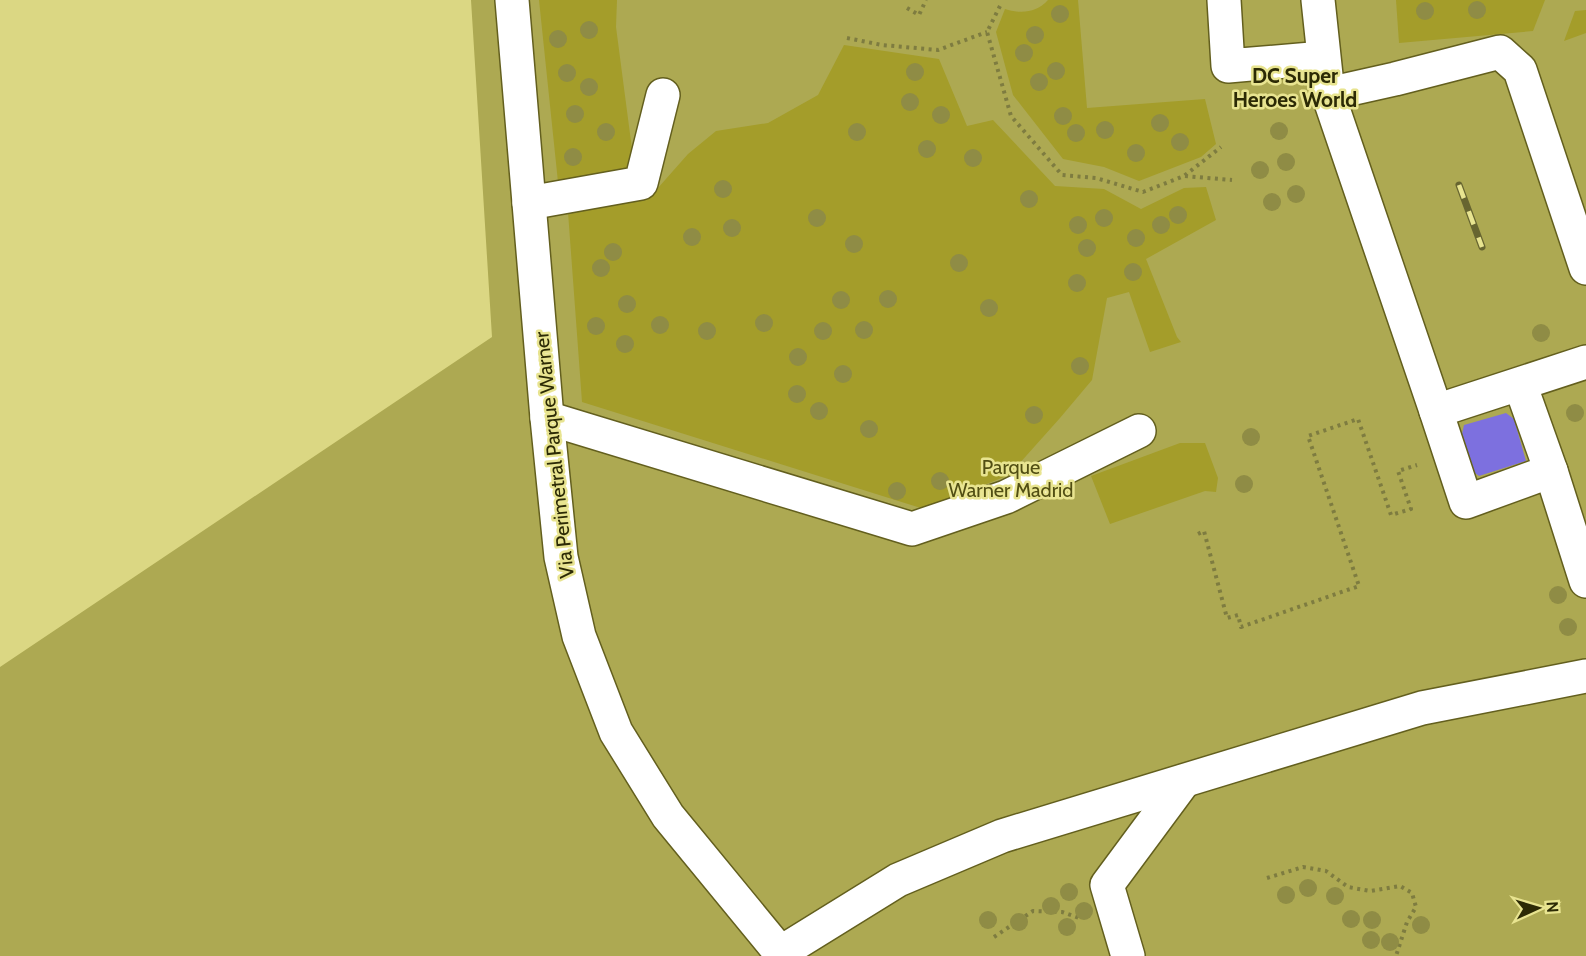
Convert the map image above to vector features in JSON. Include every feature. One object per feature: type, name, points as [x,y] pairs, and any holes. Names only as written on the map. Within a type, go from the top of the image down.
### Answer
[{"type":"street","name":"Via Perimetral Parque Warner","points":[[512,0],[561,557],[579,636],[616,732],[668,816],[781,955]]},
{"type":"street","points":[[1224,0],[1228,66],[1323,58]]},
{"type":"street","points":[[1318,0],[1328,94],[1466,502],[1551,471]]},
{"type":"street","points":[[1328,94],[1500,52],[1520,70],[1586,268]]},
{"type":"street","points":[[529,203],[641,183],[663,95]]},
{"type":"street","points":[[1436,411],[1586,362]]},
{"type":"street","points":[[1520,384],[1586,580]]},
{"type":"street","points":[[547,418],[912,529],[1006,497],[1139,431]]},
{"type":"street","points":[[781,955],[898,880],[1002,837],[1422,708],[1586,676]]},
{"type":"street","points":[[1128,956],[1107,885],[1184,781]]},
{"type":"path","points":[[907,8],[919,15],[926,0]]},
{"type":"path","points":[[1000,6],[987,32],[1011,116],[1062,175],[1096,178],[1143,192],[1184,176],[1221,147]]},
{"type":"path","points":[[847,38],[882,45],[938,50],[987,32]]},
{"type":"path","points":[[1184,176],[1232,180]]},
{"type":"path","points":[[1198,534],[1204,531],[1227,618],[1238,615],[1241,627],[1359,586],[1308,436],[1358,419],[1391,515],[1411,509],[1398,471],[1450,454]]},
{"type":"path","points":[[1267,878],[1303,867],[1326,871],[1348,887],[1370,891],[1400,886],[1412,894],[1416,907],[1407,922],[1396,956]]},
{"type":"path","points":[[994,938],[1033,911],[1062,912],[1083,920]]},
{"type":"green space","name":"Parque Warner Madrid","points":[[471,0],[1586,0],[1586,956],[0,956],[0,667],[492,337]]},
{"type":"shaded area","points":[[539,0],[617,0],[616,27],[635,172],[558,182]]},
{"type":"shaded area","points":[[1048,0],[1078,0],[1087,108],[1205,99],[1216,144],[1201,157],[1139,181],[1104,167],[1063,159],[1013,95],[996,32],[1005,9],[1017,12],[1033,10]]},
{"type":"shaded area","points":[[1396,0],[1545,0],[1533,31],[1399,43]]},
{"type":"shaded area","points":[[1586,10],[1586,33],[1564,41],[1575,11]]},
{"type":"shaded area","points":[[844,45],[939,59],[967,126],[993,120],[1055,186],[1104,189],[1141,209],[1184,188],[1206,187],[1216,220],[1146,259],[1181,342],[1150,352],[1129,292],[1107,298],[1092,380],[1060,418],[1009,475],[924,509],[582,402],[568,212],[650,197],[688,154],[716,131],[768,123],[818,95]]},
{"type":"shaded area","points":[[1506,413],[1514,419],[1526,461],[1479,476],[1475,473],[1462,434],[1464,425]]},
{"type":"shaded area","points":[[1180,443],[1205,443],[1218,478],[1216,492],[1205,491],[1110,524],[1091,476]]},
{"type":"railway","points":[[1459,185],[1482,247]]},
{"type":"district","name":"DC Super Heroes World","points":[[1295,88]]}]
